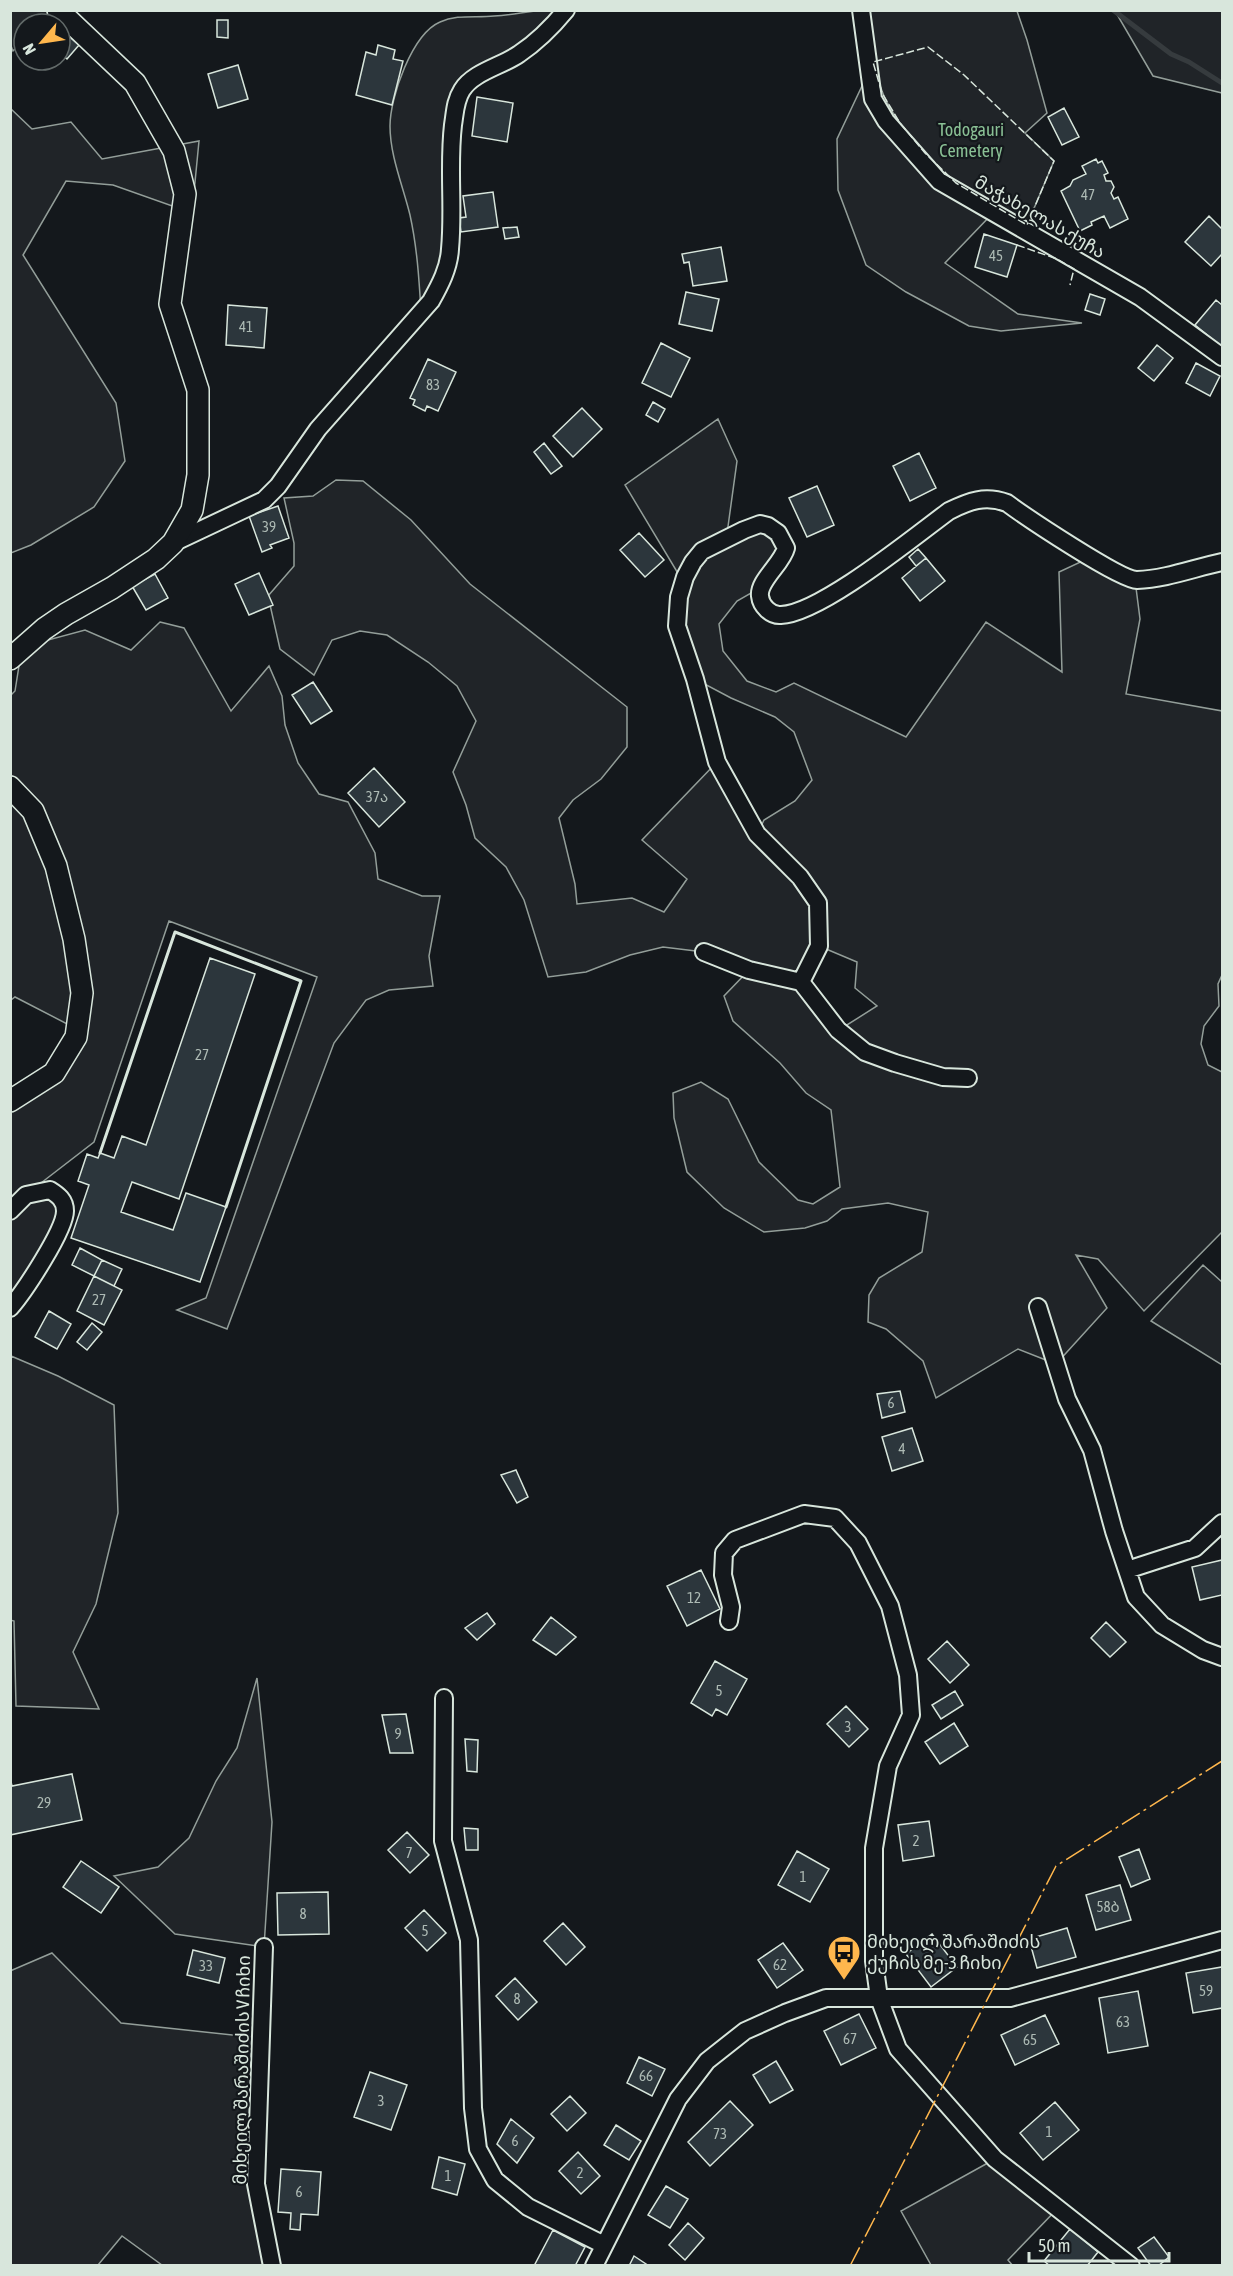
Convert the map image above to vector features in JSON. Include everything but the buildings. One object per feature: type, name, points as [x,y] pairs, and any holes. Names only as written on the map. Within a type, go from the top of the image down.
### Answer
[{"type":"street","points":[[10,659],[44,629],[156,559],[173,543],[192,510],[198,475],[198,390],[170,304],[185,194],[174,151],[135,83],[58,10]]},
{"type":"street","points":[[173,543],[264,500],[278,486],[318,429],[431,301],[443,279],[450,251],[451,147],[456,100],[465,85],[537,41],[566,10]]},
{"type":"street","name":"მაჭახელას ქუჩა","points":[[861,10],[873,99],[886,121],[939,181],[1140,297],[1222,357]]},
{"type":"street","points":[[801,981],[819,946],[818,903],[800,877],[757,834],[717,762],[695,679],[677,626],[679,597],[685,577],[702,551],[760,524],[778,533],[786,548],[783,557],[759,591],[765,608],[774,615],[783,615],[828,597],[949,511],[969,501],[995,498],[1007,503],[1091,557],[1135,580],[1175,575],[1222,562]]},
{"type":"street","points":[[10,787],[33,811],[56,866],[74,939],[82,993],[76,1037],[54,1073],[10,1101]]},
{"type":"street","points":[[704,952],[749,969],[801,981],[838,1030],[865,1052],[943,1077],[968,1078]]},
{"type":"street","points":[[10,1211],[26,1195],[50,1190],[60,1196],[65,1209],[64,1218],[49,1250],[22,1295],[10,1308]]},
{"type":"street","points":[[1038,1307],[1067,1399],[1092,1450],[1114,1531],[1136,1597],[1162,1625],[1203,1650],[1222,1657]]},
{"type":"street","points":[[729,1621],[731,1607],[723,1575],[724,1553],[735,1540],[804,1514],[835,1518],[858,1543],[890,1606],[908,1676],[910,1715],[888,1766],[874,1848],[874,1961],[879,1998],[898,2049],[996,2159],[1131,2265]]},
{"type":"street","points":[[1127,1570],[1195,1548],[1222,1523]]},
{"type":"street","points":[[444,1698],[443,1841],[470,1940],[473,2108],[478,2149],[495,2180],[528,2206],[604,2245]]},
{"type":"street","points":[[594,2265],[678,2099],[707,2061],[745,2031],[826,1998],[1010,1998],[1222,1940]]},
{"type":"street","name":"მიხეილ შარაშიძის V ჩიხი","points":[[264,1947],[256,2184],[272,2265]]},
{"type":"green space","points":[[11,11],[54,11],[12,12],[12,48]]},
{"type":"green space","points":[[535,11],[566,11],[461,91],[450,251],[421,311],[412,227],[394,160],[390,126],[394,99],[404,68],[420,39],[440,22],[460,17],[487,17]]},
{"type":"green space","name":"Todogauri Cemetery","points":[[867,11],[1017,11],[1047,113],[1025,133],[1054,161],[1027,225],[956,183],[903,128],[882,91],[872,51]]},
{"type":"green space","points":[[1115,11],[1222,11],[1222,93],[1153,76]]},
{"type":"green space","points":[[862,86],[886,133],[991,215],[945,263],[1018,314],[1082,323],[1001,331],[969,326],[906,292],[866,265],[838,190],[837,139]]},
{"type":"green space","points":[[10,108],[32,129],[71,122],[102,159],[199,141],[192,213],[113,185],[66,181],[23,255],[116,403],[125,461],[94,507],[31,545],[11,553]]},
{"type":"green space","points":[[718,419],[737,461],[726,541],[750,531],[769,533],[778,546],[775,561],[753,592],[737,601],[719,624],[723,651],[747,681],[776,692],[794,683],[906,737],[986,622],[1062,672],[1059,572],[1091,557],[1135,580],[1140,619],[1126,694],[1222,711],[1222,975],[1218,984],[1219,1006],[1204,1026],[1201,1044],[1208,1065],[1222,1072],[1222,1232],[1144,1311],[1098,1259],[1076,1255],[1107,1308],[1056,1364],[1018,1349],[936,1398],[923,1361],[886,1329],[868,1322],[869,1295],[879,1278],[922,1252],[928,1212],[888,1203],[842,1209],[827,1221],[805,1228],[764,1232],[724,1208],[687,1172],[674,1118],[673,1093],[701,1082],[728,1099],[759,1162],[798,1200],[813,1204],[840,1187],[831,1110],[806,1093],[780,1063],[733,1021],[724,996],[749,970],[704,952],[663,947],[630,955],[586,972],[548,977],[524,900],[506,867],[475,838],[466,805],[453,772],[476,721],[457,686],[428,662],[387,635],[360,631],[332,640],[314,675],[280,649],[268,596],[294,566],[294,543],[284,498],[313,496],[336,480],[363,481],[411,520],[470,584],[627,707],[627,747],[601,779],[573,800],[559,818],[575,884],[577,904],[632,898],[664,912],[687,879],[642,840],[717,762],[758,833],[764,820],[795,801],[812,780],[794,732],[775,717],[695,679],[678,644],[679,575],[625,485]],"holes":[[[819,946],[857,962],[855,988],[877,1006],[839,1030],[801,982]]]},
{"type":"green space","points":[[160,622],[184,628],[231,711],[269,666],[282,696],[285,725],[298,763],[319,794],[348,802],[375,853],[378,879],[422,896],[440,896],[429,956],[433,986],[389,990],[366,1000],[334,1043],[227,1329],[177,1310],[206,1298],[317,977],[169,921],[94,1142],[28,1193],[36,1191],[65,1209],[11,1308],[11,1102],[48,1079],[77,1029],[15,997],[11,1000],[11,695],[15,691],[22,647],[85,630],[131,650]]},
{"type":"green space","points":[[1203,1265],[1222,1282],[1222,1365],[1151,1321]]},
{"type":"green space","points":[[11,1356],[58,1376],[114,1405],[118,1513],[96,1604],[73,1652],[99,1709],[16,1706],[14,1621],[10,1620]]},
{"type":"green space","points":[[257,1678],[272,1822],[264,1947],[175,1934],[114,1876],[158,1867],[189,1838],[216,1781],[237,1748]]},
{"type":"green space","points":[[52,1953],[121,2023],[260,2038],[256,2184],[272,2265],[162,2265],[122,2236],[98,2265],[11,2265],[10,1971]]},
{"type":"green space","points":[[995,2159],[1058,2208],[1008,2260],[1013,2266],[931,2265],[901,2211]]},
{"type":"waterway","points":[[1113,10],[1171,54],[1189,62],[1222,83]]},
{"type":"fence","points":[[928,47],[964,75],[1054,161],[1027,225],[956,183],[925,153],[900,123],[882,93],[873,62],[928,47]]},
{"type":"fence","points":[[1017,245],[1057,259],[1074,269],[1070,285]]},
{"type":"wall","points":[[100,1153],[175,932],[301,981],[226,1207]]},
{"type":"power","points":[[850,2266],[1056,1866],[1222,1761]]},
{"type":"place","name":"მიხეილ შარაშიძის ქუჩის მე-3 ჩიხი","points":[[844,1981]]}]
